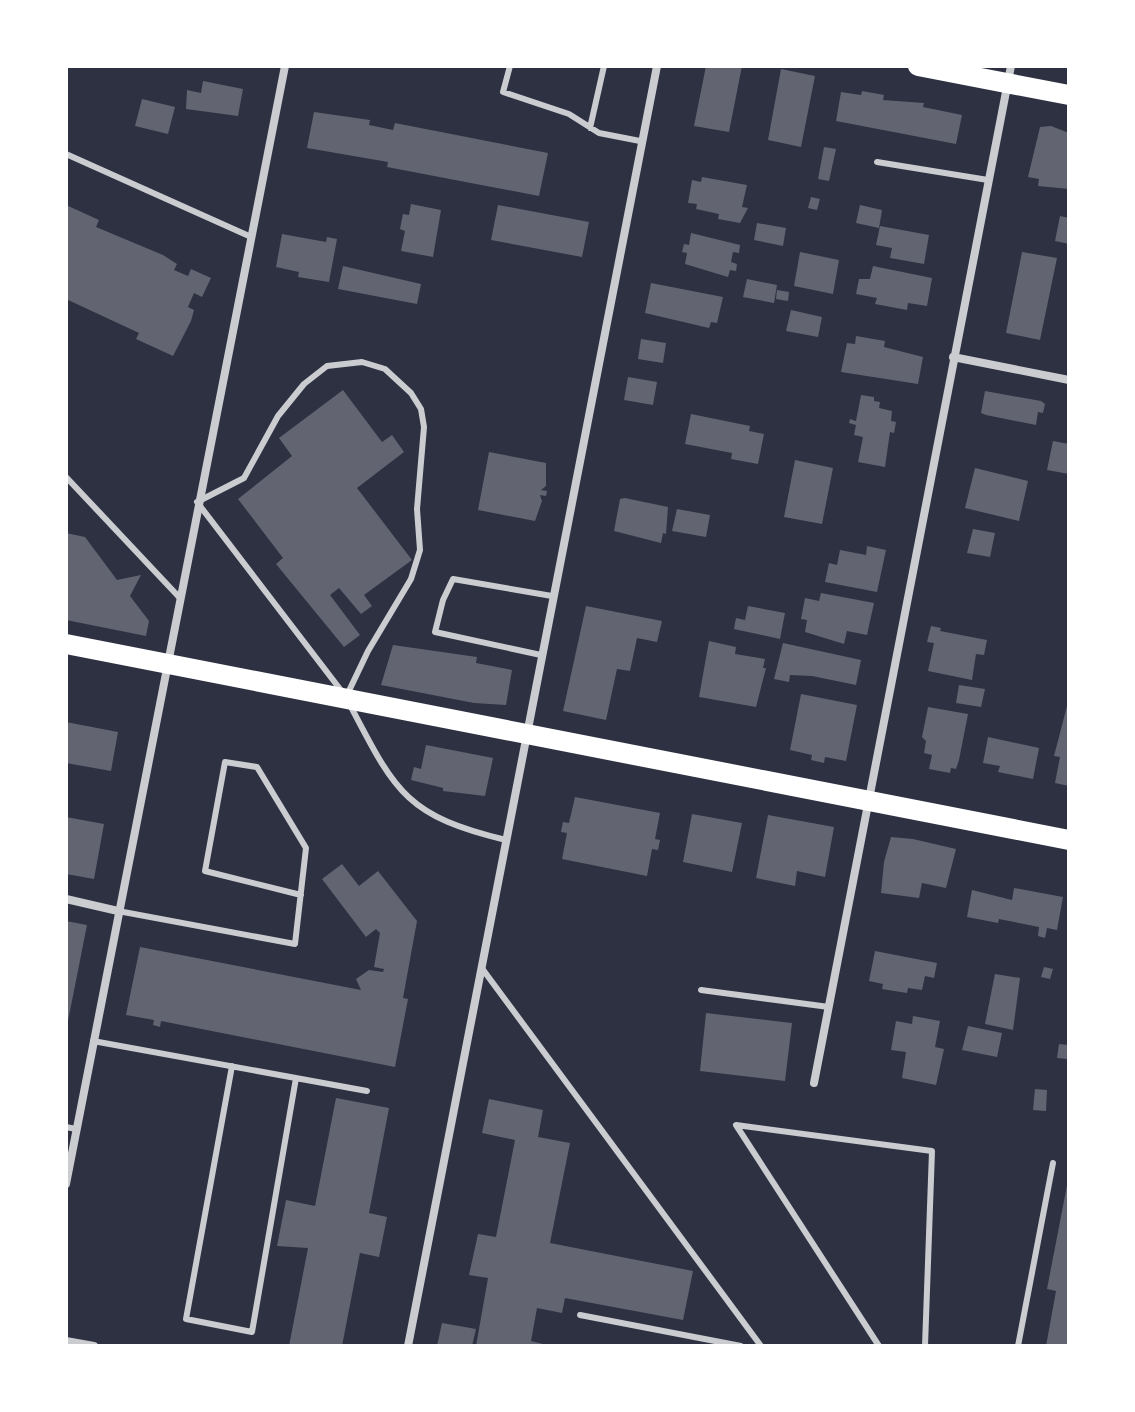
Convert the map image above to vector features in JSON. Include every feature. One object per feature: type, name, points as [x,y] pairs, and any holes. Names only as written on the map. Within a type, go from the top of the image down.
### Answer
[{"type":"main road","points":[[918,66],[1009,74],[1069,95]]},
{"type":"main road","points":[[66,644],[1069,840]]},
{"type":"street","points":[[66,1184],[249,236],[285,66]]},
{"type":"street","points":[[408,1346],[657,66]]},
{"type":"street","points":[[814,1083],[1009,74]]},
{"type":"street","points":[[953,357],[1069,380]]},
{"type":"street","points":[[66,899],[118,911]]},
{"type":"street","points":[[66,1341],[94,1346]]},
{"type":"lane","points":[[510,66],[503,92],[569,114],[590,128],[640,141]]},
{"type":"lane","points":[[590,128],[604,66]]},
{"type":"lane","points":[[66,154],[249,236]]},
{"type":"lane","points":[[877,162],[988,180]]},
{"type":"lane","points":[[346,697],[368,651],[411,579],[420,550],[417,509],[424,427],[421,409],[411,393],[385,369],[362,362],[327,366],[304,384],[278,416],[244,478],[197,502],[346,697],[379,760],[418,807],[443,822],[506,840]]},
{"type":"lane","points":[[66,477],[179,597]]},
{"type":"lane","points":[[541,655],[435,632],[443,600],[453,579],[552,596]]},
{"type":"lane","points":[[118,911],[295,944],[301,895],[306,848],[257,767],[225,762],[205,871],[301,895]]},
{"type":"lane","points":[[481,967],[761,1346]]},
{"type":"lane","points":[[701,990],[829,1007]]},
{"type":"lane","points":[[93,1041],[367,1091]]},
{"type":"lane","points":[[232,1066],[186,1319],[252,1332],[296,1078]]},
{"type":"lane","points":[[879,1346],[736,1125],[932,1151],[925,1346]]},
{"type":"lane","points":[[66,1127],[76,1129]]},
{"type":"lane","points":[[1018,1346],[1053,1163]]},
{"type":"lane","points":[[580,1315],[741,1346]]},
{"type":"building","points":[[706,66],[742,66],[729,132],[694,126]]},
{"type":"building","points":[[781,69],[815,76],[801,147],[768,140]]},
{"type":"building","points":[[203,81],[243,89],[238,116],[186,109],[187,90],[201,93]]},
{"type":"building","points":[[862,91],[884,95],[883,100],[924,103],[923,107],[962,115],[956,144],[836,121],[841,92],[861,95]]},
{"type":"building","points":[[142,99],[175,107],[168,134],[135,126]]},
{"type":"building","points":[[314,112],[370,120],[369,125],[393,130],[395,123],[548,153],[539,196],[387,167],[388,162],[307,148]]},
{"type":"building","points":[[1051,126],[1069,133],[1069,189],[1038,186],[1039,179],[1028,177],[1040,127]]},
{"type":"building","points":[[824,147],[836,149],[829,181],[818,179]]},
{"type":"building","points":[[702,177],[747,185],[742,207],[748,208],[740,223],[718,219],[719,214],[696,209],[697,204],[688,203],[692,180],[701,182]]},
{"type":"building","points":[[811,197],[820,199],[817,210],[808,208]]},
{"type":"building","points":[[411,204],[441,210],[433,257],[401,251],[405,231],[400,229],[403,214],[409,215]]},
{"type":"building","points":[[66,205],[99,220],[96,227],[163,255],[177,264],[174,270],[188,276],[191,269],[211,278],[202,297],[194,293],[188,307],[194,310],[191,321],[173,356],[136,339],[139,333],[66,299]]},
{"type":"building","points":[[498,205],[589,222],[582,257],[491,240]]},
{"type":"building","points":[[860,205],[882,210],[879,228],[856,223]]},
{"type":"building","points":[[1060,216],[1069,218],[1069,244],[1055,241]]},
{"type":"building","points":[[757,223],[786,228],[783,246],[754,240]]},
{"type":"building","points":[[880,226],[929,235],[924,264],[890,258],[892,248],[876,245]]},
{"type":"building","points":[[691,233],[740,245],[739,253],[733,252],[731,262],[737,264],[736,271],[730,270],[728,277],[685,264],[687,253],[682,252],[684,244],[689,245]]},
{"type":"building","points":[[282,234],[326,242],[327,237],[337,239],[329,282],[298,277],[299,272],[276,267]]},
{"type":"building","points":[[800,252],[839,260],[833,294],[794,286]]},
{"type":"building","points":[[1022,252],[1057,258],[1040,340],[1006,333]]},
{"type":"building","points":[[343,266],[421,284],[417,304],[338,289]]},
{"type":"building","points":[[873,266],[932,278],[927,306],[908,303],[907,310],[875,304],[877,298],[856,294],[859,279],[870,279]]},
{"type":"building","points":[[747,279],[777,285],[774,303],[743,297]]},
{"type":"building","points":[[651,283],[723,297],[717,323],[711,322],[709,328],[645,313]]},
{"type":"building","points":[[777,290],[789,292],[788,301],[776,299]]},
{"type":"building","points":[[791,310],[822,317],[818,337],[786,331]]},
{"type":"building","points":[[856,336],[885,341],[884,347],[923,357],[918,384],[841,372],[847,343],[855,344]]},
{"type":"building","points":[[641,339],[666,343],[663,363],[638,359]]},
{"type":"building","points":[[628,377],[657,382],[653,405],[624,400]]},
{"type":"building","points":[[343,390],[382,442],[392,435],[404,452],[357,488],[412,560],[364,595],[372,606],[361,614],[339,588],[330,595],[360,635],[344,647],[276,564],[283,558],[238,499],[292,456],[279,438]]},
{"type":"building","points":[[985,391],[1041,401],[1045,404],[1043,413],[1038,412],[1036,425],[986,415],[981,413]]},
{"type":"building","points":[[861,395],[874,397],[874,401],[880,402],[879,408],[892,411],[891,421],[896,422],[894,433],[890,432],[885,467],[858,462],[863,437],[854,435],[856,425],[849,423],[850,419],[856,421]]},
{"type":"building","points":[[691,414],[750,426],[749,431],[764,434],[758,464],[731,459],[732,453],[685,444]]},
{"type":"building","points":[[1053,441],[1069,444],[1069,474],[1047,470]]},
{"type":"building","points":[[489,452],[546,463],[546,486],[541,490],[547,491],[546,496],[540,495],[542,501],[535,521],[478,510]]},
{"type":"building","points":[[795,460],[833,468],[822,524],[784,517]]},
{"type":"building","points":[[975,468],[1028,481],[1019,521],[965,508]]},
{"type":"building","points":[[620,499],[668,507],[666,534],[663,533],[661,543],[614,531]]},
{"type":"building","points":[[677,509],[710,515],[706,537],[672,531]]},
{"type":"building","points":[[973,529],[995,533],[990,557],[967,553]]},
{"type":"building","points":[[66,533],[85,537],[117,580],[141,575],[130,596],[149,621],[146,636],[66,620]]},
{"type":"building","points":[[867,546],[886,550],[877,592],[825,582],[829,563],[837,565],[840,550],[866,555]]},
{"type":"building","points":[[821,593],[874,603],[867,635],[847,631],[844,644],[805,632],[807,620],[801,619],[805,598],[819,601]]},
{"type":"building","points":[[586,606],[662,621],[657,642],[637,638],[630,671],[617,669],[606,720],[563,711]]},
{"type":"building","points":[[748,606],[785,613],[780,639],[734,629],[736,618],[745,620]]},
{"type":"building","points":[[931,626],[941,628],[940,631],[987,640],[984,655],[976,654],[972,680],[928,671],[934,643],[927,642]]},
{"type":"building","points":[[709,641],[736,647],[735,654],[765,659],[763,668],[766,668],[756,707],[699,697]]},
{"type":"building","points":[[783,643],[861,660],[856,685],[812,676],[790,675],[789,682],[774,679]]},
{"type":"building","points":[[393,645],[477,657],[476,663],[512,670],[506,705],[474,703],[381,685]]},
{"type":"building","points":[[959,685],[985,689],[981,707],[956,703]]},
{"type":"building","points":[[801,694],[857,705],[846,761],[825,757],[824,763],[811,760],[812,755],[790,750]]},
{"type":"building","points":[[1068,702],[1069,786],[1055,783],[1060,757],[1054,756]]},
{"type":"building","points":[[928,707],[968,714],[959,760],[956,769],[951,768],[950,773],[929,769],[932,755],[924,753],[926,741],[922,737]]},
{"type":"building","points":[[66,722],[118,732],[111,771],[66,763]]},
{"type":"building","points":[[988,737],[1039,748],[1033,779],[998,772],[1000,766],[983,763]]},
{"type":"building","points":[[426,745],[493,758],[485,796],[443,791],[443,788],[411,780],[414,767],[421,769]]},
{"type":"building","points":[[575,797],[660,813],[655,839],[660,840],[658,850],[652,849],[647,876],[562,859],[567,833],[561,832],[563,822],[569,823]]},
{"type":"building","points":[[692,814],[742,823],[732,872],[683,862]]},
{"type":"building","points":[[768,815],[834,827],[825,877],[797,871],[795,886],[756,878]]},
{"type":"building","points":[[66,817],[104,824],[94,879],[66,874]]},
{"type":"building","points":[[891,837],[956,849],[946,888],[922,883],[919,898],[881,893],[884,862]]},
{"type":"building","points":[[342,864],[359,886],[378,871],[417,921],[403,998],[408,999],[395,1067],[161,1021],[160,1027],[153,1025],[154,1020],[126,1015],[140,947],[361,990],[356,979],[369,970],[383,972],[384,969],[374,967],[380,933],[376,929],[366,937],[322,879]]},
{"type":"building","points":[[1014,888],[1063,897],[1057,930],[1047,928],[1045,938],[1038,936],[1039,927],[999,919],[998,923],[967,917],[972,890],[1012,900]]},
{"type":"building","points":[[66,921],[87,925],[67,1026],[66,1026]]},
{"type":"building","points":[[875,951],[937,963],[934,978],[925,976],[922,990],[908,988],[907,993],[882,989],[883,984],[869,981]]},
{"type":"building","points":[[1044,967],[1053,969],[1050,979],[1041,977]]},
{"type":"building","points":[[995,974],[1020,978],[1013,1030],[985,1024]]},
{"type":"building","points":[[706,1013],[792,1023],[785,1081],[700,1071]]},
{"type":"building","points":[[913,1016],[940,1021],[935,1047],[944,1049],[936,1085],[902,1078],[906,1052],[891,1050],[896,1021],[912,1024]]},
{"type":"building","points":[[968,1026],[1002,1033],[997,1057],[962,1050]]},
{"type":"building","points":[[1059,1044],[1069,1045],[1067,1059],[1057,1058]]},
{"type":"building","points":[[1035,1089],[1047,1090],[1046,1111],[1033,1110]]},
{"type":"building","points":[[336,1098],[389,1108],[369,1213],[387,1217],[379,1257],[360,1253],[342,1346],[289,1346],[308,1248],[277,1246],[286,1200],[315,1206]]},
{"type":"building","points":[[489,1099],[543,1110],[538,1137],[570,1143],[550,1243],[693,1271],[683,1320],[565,1298],[562,1313],[537,1308],[531,1341],[551,1346],[476,1346],[488,1278],[469,1275],[478,1234],[496,1237],[515,1140],[482,1133]]},
{"type":"building","points":[[1068,1180],[1069,1346],[1046,1346],[1056,1291],[1047,1289]]},
{"type":"building","points":[[442,1323],[476,1329],[472,1346],[437,1346]]}]
